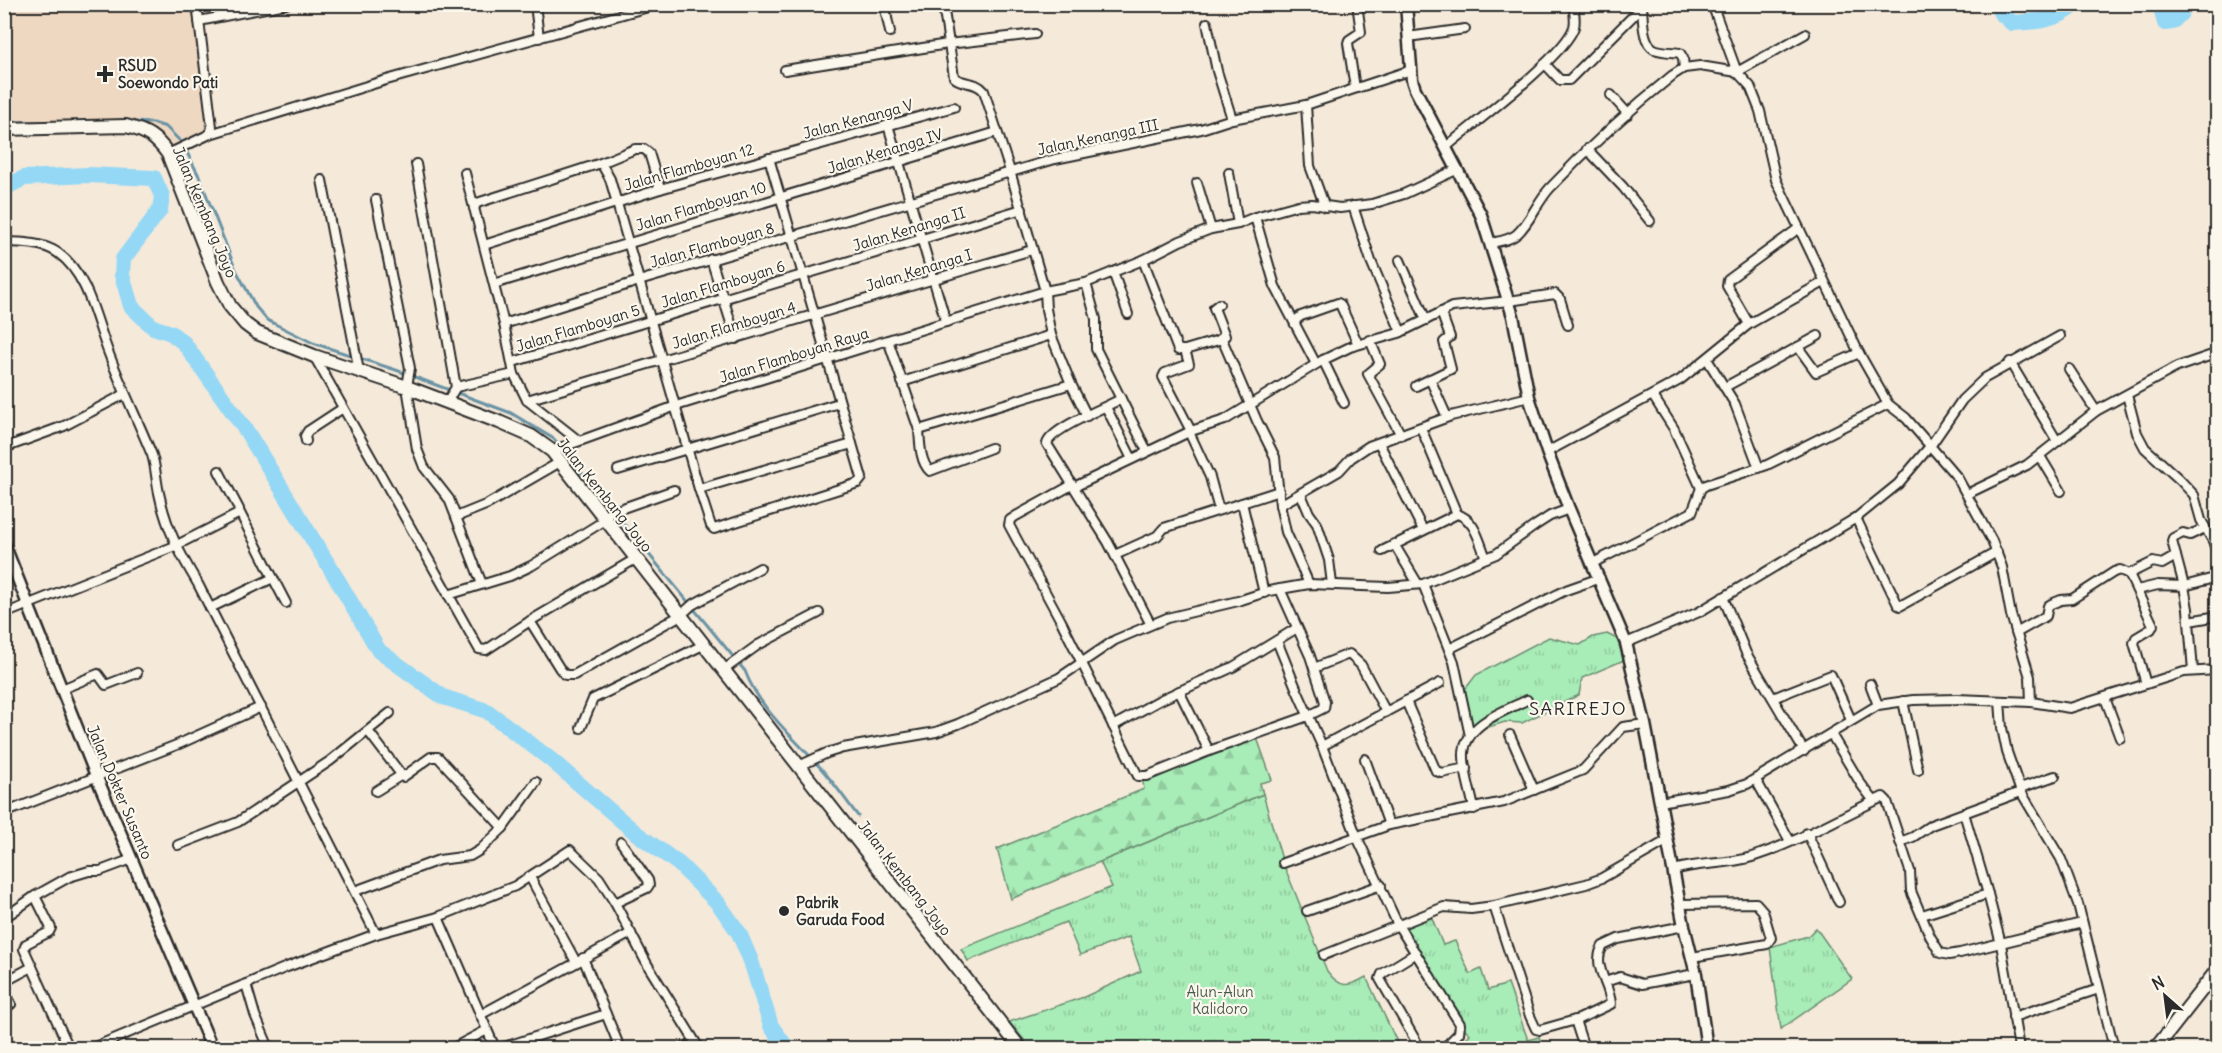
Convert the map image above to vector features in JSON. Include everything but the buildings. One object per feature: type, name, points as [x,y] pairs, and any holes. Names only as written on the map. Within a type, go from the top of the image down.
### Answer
[{"type":"main road","name":"Jalan Kembang Joyo","points":[[4,129],[126,126],[143,130],[157,139],[168,154],[218,282],[230,306],[245,324],[257,333],[314,356],[407,387],[531,436],[556,457],[1020,1048]]},
{"type":"main road","points":[[2156,1048],[2217,969]]},
{"type":"street","points":[[197,4],[212,127],[210,134]]},
{"type":"street","points":[[199,21],[286,4]]},
{"type":"street","points":[[535,4],[539,38]]},
{"type":"street","points":[[168,154],[210,134],[383,81],[659,4]]},
{"type":"street","points":[[884,4],[890,32]]},
{"type":"street","points":[[944,4],[954,77],[957,80],[971,82],[984,91],[1011,171],[1045,291],[1046,309],[1052,335],[1071,384],[1087,416]]},
{"type":"street","points":[[1355,88],[1348,44],[1349,40],[1361,32],[1358,4]]},
{"type":"street","points":[[1406,4],[1412,80],[1418,96],[1481,215],[1509,301],[1529,397],[1547,452],[1626,643],[1646,724],[1684,926],[1692,957],[1707,1048]]},
{"type":"street","points":[[1446,147],[1545,64],[1563,45],[1574,27],[1573,4]]},
{"type":"street","points":[[1712,4],[1737,72]]},
{"type":"street","points":[[1545,64],[1560,80],[1569,80],[1642,6]]},
{"type":"street","points":[[1642,6],[1646,35],[1650,45],[1660,50],[1680,53],[1684,68]]},
{"type":"street","points":[[1207,23],[1217,71],[1232,119]]},
{"type":"street","points":[[1408,37],[1465,29]]},
{"type":"street","points":[[785,70],[948,44],[1035,34]]},
{"type":"street","points":[[1737,72],[1805,34]]},
{"type":"street","points":[[1491,243],[1504,241],[1518,233],[1527,224],[1548,190],[1587,149],[1684,68],[1700,66],[1737,72],[1747,80],[1756,96],[1776,180],[1859,353],[1888,404],[1906,418],[1957,477],[1997,552],[2016,633],[2030,677],[2031,702]]},
{"type":"street","name":"Jalan Kenanga III","points":[[792,235],[1055,159],[1201,129],[1232,119],[1306,105],[1411,70]]},
{"type":"street","points":[[1611,95],[1628,114]]},
{"type":"street","points":[[1306,105],[1310,166],[1325,207]]},
{"type":"street","name":"Jalan Kenanga V","points":[[769,158],[954,107]]},
{"type":"street","points":[[888,124],[946,322]]},
{"type":"street","name":"Jalan Kenanga IV","points":[[780,197],[997,132]]},
{"type":"street","points":[[474,208],[477,203],[601,164],[635,149],[644,149],[649,153],[660,189]]},
{"type":"street","points":[[1587,149],[1623,187],[1650,221]]},
{"type":"street","points":[[601,164],[610,179],[699,489],[714,529],[858,483],[862,478],[769,158]]},
{"type":"street","name":"Jalan Flamboyan 12","points":[[484,245],[616,202],[769,158]]},
{"type":"street","points":[[416,164],[456,387],[447,402]]},
{"type":"street","name":"Jalan Flamboyan Raya","points":[[456,517],[488,504],[579,441],[676,406],[1045,291],[1086,283],[1210,229],[1238,224],[1255,217],[1298,206],[1312,204],[1340,208],[1387,200],[1458,169]]},
{"type":"street","points":[[465,173],[504,324],[514,374],[527,400],[579,441]]},
{"type":"street","points":[[1229,173],[1238,224]]},
{"type":"street","points":[[322,180],[359,371]]},
{"type":"street","points":[[1197,183],[1210,229]]},
{"type":"street","name":"Jalan Flamboyan 10","points":[[494,285],[780,197]]},
{"type":"street","points":[[376,200],[410,368],[407,387],[417,449],[424,467],[449,499],[482,584]]},
{"type":"street","points":[[1353,206],[1371,261],[1401,332]]},
{"type":"street","name":"Jalan Kenanga II","points":[[803,275],[1022,209]]},
{"type":"street","points":[[1255,217],[1275,286],[1295,324],[1344,403]]},
{"type":"street","points":[[1749,324],[1727,286],[1728,280],[1799,228]]},
{"type":"street","name":"Jalan Flamboyan 8","points":[[504,324],[639,280],[792,235]]},
{"type":"street","points":[[4,242],[42,245],[58,253],[65,259],[88,295],[98,317],[107,351],[152,455],[159,493],[175,546],[210,608],[376,934]]},
{"type":"street","name":"Jalan Kenanga I","points":[[814,315],[1032,250]]},
{"type":"street","points":[[711,259],[736,339]]},
{"type":"street","points":[[1143,260],[1178,350],[1185,350],[1225,336],[1214,308],[1219,304]]},
{"type":"street","points":[[1400,260],[1426,320]]},
{"type":"street","points":[[1113,272],[1128,314]]},
{"type":"street","name":"Jalan Flamboyan 6","points":[[651,320],[803,275]]},
{"type":"street","points":[[1547,452],[1688,375],[1749,324],[1824,282]]},
{"type":"street","points":[[1086,283],[1096,319],[1096,349],[1147,451]]},
{"type":"street","points":[[1280,589],[1314,668],[1325,702],[1324,708],[1147,776],[1138,776],[1009,522],[1073,486],[1147,451],[1225,420],[1319,362],[1358,344],[1401,332],[1441,312],[1460,306],[1557,294],[1568,326]]},
{"type":"street","points":[[1295,324],[1301,316],[1338,303],[1358,344]]},
{"type":"street","points":[[1416,386],[1450,369],[1444,343],[1450,337],[1441,312]]},
{"type":"street","name":"Jalan Flamboyan 4","points":[[527,400],[814,315]]},
{"type":"street","name":"Jalan Flamboyan 5","points":[[513,362],[651,320]]},
{"type":"street","points":[[902,382],[1052,335]]},
{"type":"street","points":[[1725,387],[1818,336]]},
{"type":"street","points":[[1626,643],[1699,612],[1856,518],[1892,489],[1931,445],[1973,388],[1993,371],[2060,336]]},
{"type":"street","points":[[1221,338],[1275,458],[1280,505],[1286,532],[1309,584]]},
{"type":"street","points":[[888,340],[920,430],[921,449],[926,467],[930,471],[991,448]]},
{"type":"street","points":[[1370,340],[1380,364],[1378,368],[1367,373],[1401,435]]},
{"type":"street","points":[[1798,346],[1816,372],[1859,353]]},
{"type":"street","points":[[1185,350],[1189,364],[1165,373],[1163,377],[1210,477],[1219,510]]},
{"type":"street","points":[[1967,494],[2017,471],[2040,456],[2096,411],[2177,367],[2217,353]]},
{"type":"street","points":[[314,356],[477,647],[482,650],[499,642],[530,621],[637,558]]},
{"type":"street","points":[[1707,359],[1738,412],[1759,468]]},
{"type":"street","points":[[2010,363],[2057,441]]},
{"type":"street","points":[[2069,369],[2096,411]]},
{"type":"street","points":[[456,387],[514,374]]},
{"type":"street","points":[[1430,380],[1447,417]]},
{"type":"street","points":[[920,430],[1071,384]]},
{"type":"street","points":[[4,448],[64,426],[125,394]]},
{"type":"street","points":[[2127,395],[2137,433],[2145,448],[2194,495],[2201,520],[2215,540],[2217,555]]},
{"type":"street","points":[[1593,563],[1692,512],[1701,488],[1674,429],[1653,396]]},
{"type":"street","points":[[1280,505],[1339,471],[1359,451],[1378,442],[1447,417],[1529,397]]},
{"type":"street","points":[[1121,399],[1047,440],[1047,447],[1115,555],[1150,623]]},
{"type":"street","points":[[618,470],[839,403]]},
{"type":"street","points":[[1701,488],[1759,468],[1888,404]]},
{"type":"street","points":[[1106,407],[1132,459]]},
{"type":"street","points":[[306,441],[305,436],[308,431],[344,408]]},
{"type":"street","points":[[1421,428],[1457,514]]},
{"type":"street","points":[[1378,442],[1423,530]]},
{"type":"street","points":[[699,489],[852,444]]},
{"type":"street","points":[[2040,456],[2061,491]]},
{"type":"street","points":[[219,471],[286,603]]},
{"type":"street","points":[[448,595],[510,576],[531,566],[605,517],[674,490]]},
{"type":"street","points":[[1115,555],[1157,536],[1164,528],[1279,491]]},
{"type":"street","points":[[1301,494],[1309,513],[1317,524],[1329,560],[1332,584]]},
{"type":"street","points":[[1242,503],[1264,593]]},
{"type":"street","points":[[799,766],[843,748],[936,732],[1059,678],[1115,640],[1150,623],[1280,589],[1309,584],[1388,587],[1420,584],[1502,550],[1550,516],[1569,509]]},
{"type":"street","points":[[4,614],[175,546],[239,512]]},
{"type":"street","points":[[1382,551],[1457,514],[1465,516],[1470,522],[1486,558]]},
{"type":"street","points":[[1856,518],[1900,606],[1997,552]]},
{"type":"street","points":[[2193,671],[2184,586],[2172,541],[2173,538],[2183,533],[2190,535],[2205,528]]},
{"type":"street","name":"Jalan Dokter Susanto","points":[[4,544],[97,778],[212,1048]]},
{"type":"street","points":[[1394,544],[1420,584],[1449,649],[1454,662],[1470,736]]},
{"type":"street","points":[[2129,574],[2153,562],[2162,564],[2176,556]]},
{"type":"street","points":[[530,621],[560,669],[569,676],[580,673],[681,615],[692,605],[760,568]]},
{"type":"street","points":[[2016,633],[2046,616],[2048,606],[2051,604],[2072,599],[2120,570],[2129,574],[2153,625],[2151,629],[2136,638],[2134,643],[2146,684]]},
{"type":"street","points":[[2137,591],[2157,585],[2184,586],[2217,577]]},
{"type":"street","points":[[210,608],[273,578]]},
{"type":"street","points":[[1449,649],[1566,590],[1600,578]]},
{"type":"street","points":[[1723,597],[1746,653],[1804,751]]},
{"type":"street","points":[[724,669],[758,645],[819,613]]},
{"type":"street","points":[[2189,621],[2217,616]]},
{"type":"street","points":[[1113,726],[1179,691],[1233,667],[1297,628]]},
{"type":"street","points":[[1277,641],[1358,837],[1398,925],[1461,1027],[1459,1033],[1444,1048]]},
{"type":"street","points":[[581,728],[593,699],[705,644]]},
{"type":"street","points":[[1314,668],[1349,654],[1361,665],[1386,712]]},
{"type":"street","points":[[1660,802],[1729,790],[1756,780],[1878,705],[1923,699],[2031,702],[2070,708],[2184,672],[2217,670]]},
{"type":"street","points":[[62,689],[98,674],[106,685],[136,673]]},
{"type":"street","points":[[1773,698],[1831,675],[1851,720]]},
{"type":"street","points":[[1322,746],[1440,683]]},
{"type":"street","points":[[1870,684],[1878,705]]},
{"type":"street","points":[[1179,691],[1209,751]]},
{"type":"street","points":[[2105,698],[2120,738]]},
{"type":"street","points":[[1474,809],[1464,753],[1470,736],[1480,725],[1527,700]]},
{"type":"street","points":[[1406,701],[1436,771],[1442,773],[1466,768]]},
{"type":"street","points":[[1903,701],[1918,770]]},
{"type":"street","points":[[2000,701],[2007,752],[2021,790],[2043,826],[2069,877],[2114,1048]]},
{"type":"street","points":[[4,813],[97,778],[261,707]]},
{"type":"street","points":[[178,845],[229,827],[330,761],[390,713]]},
{"type":"street","points":[[1283,863],[1389,825],[1503,802],[1587,768],[1623,727],[1646,724]]},
{"type":"street","points":[[368,731],[400,776]]},
{"type":"street","points":[[1831,734],[1874,801]]},
{"type":"street","points":[[1510,735],[1534,790]]},
{"type":"street","points":[[376,791],[400,776],[406,776],[430,757],[438,757],[503,828]]},
{"type":"street","points":[[1365,759],[1389,825]]},
{"type":"street","points":[[1900,842],[1913,837],[1931,825],[2055,776]]},
{"type":"street","points":[[1756,780],[1790,841]]},
{"type":"street","points":[[355,891],[439,860],[470,856],[480,850],[503,828],[536,782]]},
{"type":"street","points":[[1674,870],[1691,865],[1737,860],[1825,827],[1884,797],[1910,871],[1911,891],[1938,951],[1943,955],[2001,944],[2082,923]]},
{"type":"street","points":[[1964,813],[2001,944],[2019,1048]]},
{"type":"street","points":[[1807,833],[1839,902]]},
{"type":"street","points":[[1324,955],[1444,907],[1471,909],[1494,906],[1595,881],[1668,840]]},
{"type":"street","points":[[615,903],[649,885],[648,880],[621,842]]},
{"type":"street","points":[[92,1048],[246,984],[376,934],[438,917],[515,886],[570,850],[599,878],[698,1046],[681,1048]]},
{"type":"street","points":[[4,918],[34,896],[75,874],[89,871],[100,872],[132,859]]},
{"type":"street","points":[[530,877],[579,960],[620,1048]]},
{"type":"street","points":[[1307,911],[1381,885]]},
{"type":"street","points":[[1922,915],[1988,894]]},
{"type":"street","points":[[34,896],[51,928],[49,932],[24,946],[69,1048]]},
{"type":"street","points":[[1680,904],[1756,903],[1763,911],[1771,938],[1767,944],[1692,957]]},
{"type":"street","points":[[1494,906],[1536,1029],[1540,1030],[1575,1020],[1611,1004],[1599,958],[1600,951],[1606,944],[1684,926]]},
{"type":"street","points":[[438,917],[495,1048]]},
{"type":"street","points":[[480,1015],[631,933]]},
{"type":"street","points":[[1416,952],[1382,974],[1380,979],[1420,1048]]},
{"type":"street","points":[[4,982],[32,966]]},
{"type":"street","points":[[1605,982],[1620,977],[1642,984],[1695,974]]},
{"type":"street","points":[[246,984],[255,1015],[269,1048]]},
{"type":"street","points":[[2013,1017],[2099,989]]},
{"type":"street","points":[[4,990],[11,1004],[4,1009]]},
{"type":"street","points":[[501,1048],[606,1014]]},
{"type":"street","points":[[1575,1020],[1584,1048]]},
{"type":"street","points":[[453,1048],[487,1030]]},
{"type":"shaded area","name":"RSUD Soewondo Pati","points":[[4,5],[197,5],[212,131],[168,154],[143,130],[5,129]]},
{"type":"green space","points":[[1607,634],[1617,639],[1624,660],[1582,678],[1579,695],[1522,723],[1505,722],[1472,732],[1463,692],[1476,675],[1549,637],[1580,645],[1593,637]]},
{"type":"green space","points":[[1256,735],[1272,780],[1260,783],[1263,794],[1011,899],[997,849],[1144,789],[1142,777]]},
{"type":"green space","name":"Alun-Alun Kalidoro","points":[[1263,794],[1283,863],[1327,971],[1336,981],[1345,984],[1355,983],[1366,977],[1400,1048],[1031,1048],[1009,1022],[1084,997],[1141,971],[1129,937],[1080,955],[1066,922],[968,961],[961,949],[1112,887],[1100,862]]},
{"type":"green space","points":[[1431,916],[1443,945],[1455,941],[1470,974],[1481,969],[1488,990],[1508,984],[1528,1040],[1539,1037],[1543,1048],[1457,1048],[1470,1034],[1460,1024],[1401,930]]},
{"type":"green space","points":[[1816,928],[1852,979],[1781,1029],[1770,947],[1808,936]]},
{"type":"waterway","points":[[2001,4],[2000,12],[2012,23],[2054,17],[2076,4]]},
{"type":"waterway","points":[[2160,4],[2165,23],[2172,22],[2181,13],[2181,4]]},
{"type":"waterway","points":[[4,122],[51,122]]},
{"type":"waterway","points":[[132,122],[153,123],[166,127],[182,143],[199,176],[235,268],[256,307],[267,320],[313,343],[396,370],[511,413],[554,439],[745,671],[767,709],[823,771],[858,816]]},
{"type":"waterway","points":[[4,188],[24,178],[88,175],[154,178],[162,196],[160,210],[123,259],[122,275],[131,306],[153,327],[171,333],[184,343],[247,432],[379,651],[443,697],[487,711],[550,759],[636,833],[679,864],[718,903],[739,933],[751,961],[771,1026],[787,1048]]},
{"type":"place","name":"RSUD Soewondo Pati","points":[[105,74]]},
{"type":"place","name":"Pabrik Garuda Food","points":[[784,911]]},
{"type":"district","name":"SARIREJO","points":[[1578,708]]}]
